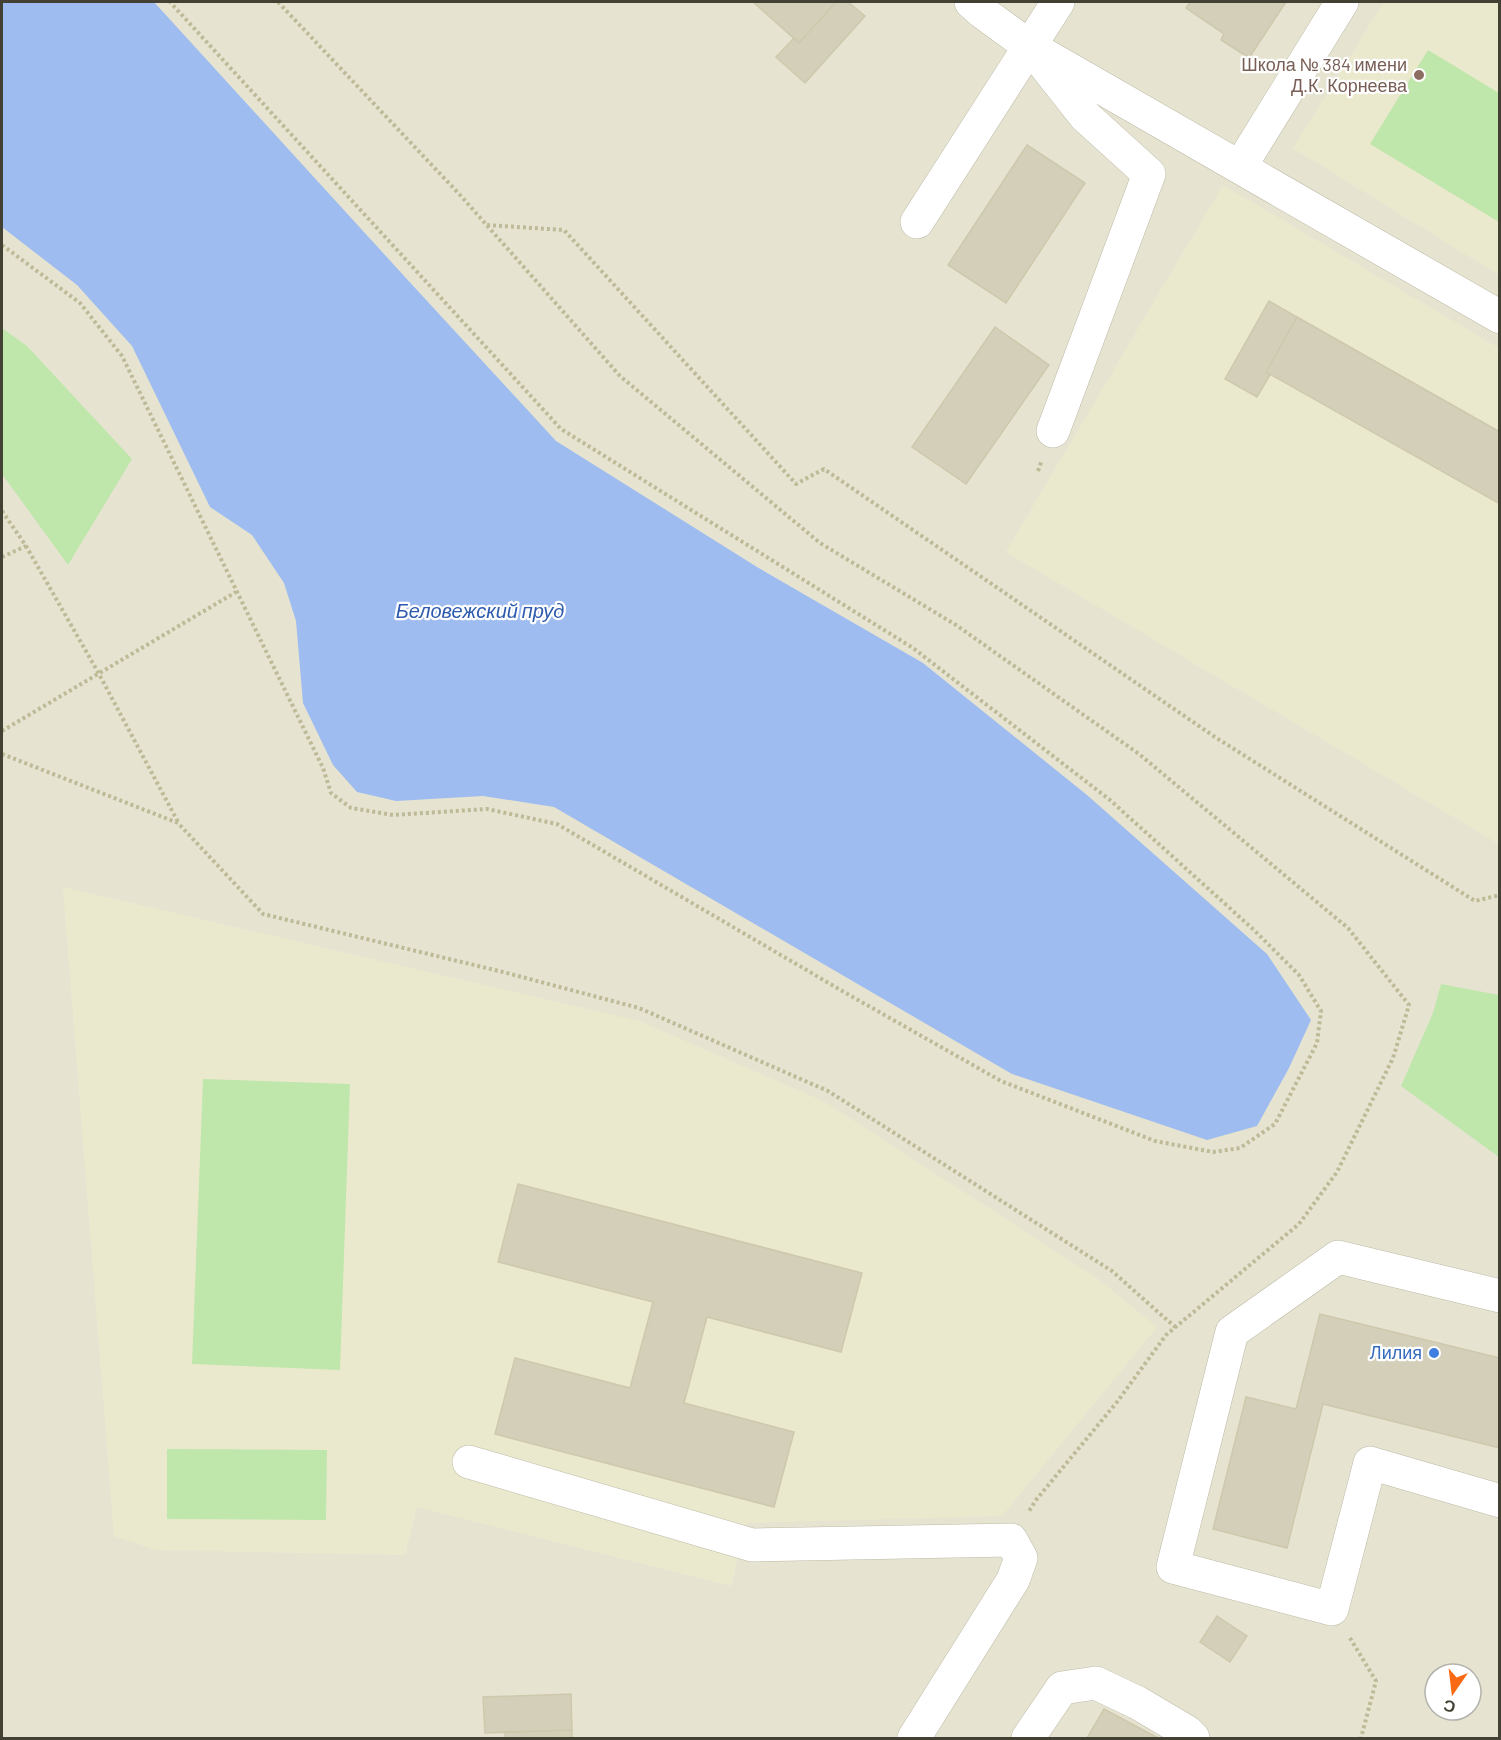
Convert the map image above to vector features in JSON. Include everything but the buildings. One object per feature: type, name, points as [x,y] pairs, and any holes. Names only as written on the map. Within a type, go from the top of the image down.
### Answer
[{"type":"lane","points":[[971,2],[1029,46],[1500,317]]},
{"type":"lane","points":[[916,222],[1058,2]]},
{"type":"lane","points":[[1240,166],[1342,2]]},
{"type":"lane","points":[[1029,46],[1085,116],[1149,174],[1053,431]]},
{"type":"lane","points":[[1500,1296],[1338,1257],[1232,1332],[1173,1567],[1332,1609],[1370,1463],[1500,1501]]},
{"type":"lane","points":[[469,1462],[752,1545],[1011,1540],[1021,1558],[1013,1580],[914,1738]]},
{"type":"lane","points":[[1028,1738],[1062,1688],[1096,1683],[1138,1703],[1187,1732],[1193,1738]]},
{"type":"path","points":[[2,245],[80,303],[122,356],[323,768],[331,793],[351,808],[393,815],[487,808],[557,824],[834,987],[1001,1081],[1155,1141],[1213,1152],[1240,1148],[1275,1124],[1317,1043],[1321,1011],[1299,975],[1254,930],[1110,801],[913,648],[561,429],[170,2]]},
{"type":"path","points":[[278,2],[487,225],[620,376],[820,543],[956,625],[1139,754],[1348,928],[1409,1005],[1393,1058],[1337,1172],[1299,1224],[1166,1335],[1117,1402],[1036,1500]]},
{"type":"path","points":[[487,225],[564,230],[796,483],[824,469],[1215,737],[1465,895],[1475,901],[1500,895]]},
{"type":"path","points":[[2,511],[26,546],[99,674],[178,823],[263,914],[503,972],[639,1008],[828,1091],[1112,1271],[1176,1327]]},
{"type":"path","points":[[2,557],[26,546]]},
{"type":"path","points":[[2,731],[236,592]]},
{"type":"path","points":[[2,754],[178,823]]},
{"type":"path","points":[[1332,1609],[1376,1681],[1361,1738]]},
{"type":"shaded area","points":[[2,2],[1499,2],[1499,1738],[2,1738]]},
{"type":"shaded area","name":"Школа № 384 имени Д.К. Корнеева","points":[[1384,2],[1499,2],[1499,275],[1293,148]]},
{"type":"shaded area","points":[[1223,185],[1499,348],[1499,844],[1006,552]]},
{"type":"shaded area","points":[[63,887],[639,1021],[823,1101],[1097,1278],[1157,1327],[1002,1516],[747,1523],[731,1586],[417,1507],[405,1555],[157,1550],[114,1536]]},
{"type":"green space","points":[[1428,50],[1499,93],[1499,222],[1370,144]]},
{"type":"green space","points":[[2,328],[27,346],[132,459],[68,565],[2,474]]},
{"type":"green space","points":[[1441,984],[1499,995],[1499,1157],[1401,1086],[1433,1013]]},
{"type":"green space","points":[[203,1079],[350,1084],[340,1370],[192,1364]]},
{"type":"green space","points":[[167,1449],[327,1450],[326,1520],[167,1519]]},
{"type":"water","name":"Беловежский пруд","points":[[2,2],[154,2],[556,441],[757,567],[923,663],[1087,795],[1267,954],[1311,1020],[1289,1068],[1257,1126],[1207,1140],[1012,1074],[554,807],[483,796],[396,801],[357,792],[333,765],[303,703],[296,621],[284,583],[252,535],[210,507],[132,346],[77,285],[2,227]]},
{"type":"place","name":"Школа № 384 имени Д.К. Корнеева","points":[[1419,75]]},
{"type":"place","name":"Лилия","points":[[1434,1353]]}]
